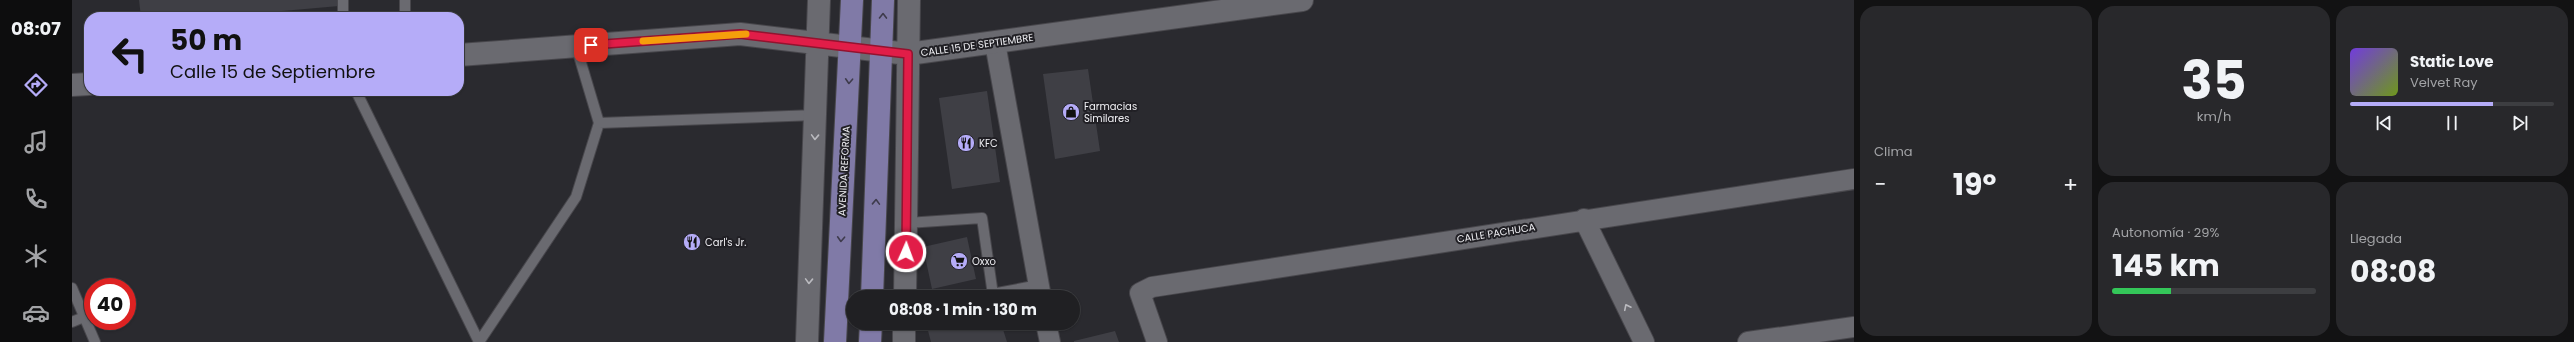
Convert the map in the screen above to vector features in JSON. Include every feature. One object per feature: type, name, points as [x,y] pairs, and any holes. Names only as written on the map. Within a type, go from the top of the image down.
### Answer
[{"type":"main road","name":"AVENIDA REFORMA","points":[[835,342],[851,47],[852,0]]},
{"type":"main road","points":[[872,290],[883,0]]},
{"type":"main road","points":[[870,342],[871,330]]},
{"type":"street","points":[[806,341],[819,42],[819,0]]},
{"type":"street","points":[[905,290],[909,0]]},
{"type":"street","name":"CALLE 15 DE SEPTIEMBRE","points":[[464,55],[740,34],[819,42],[908,54],[1302,0]]},
{"type":"street","points":[[995,43],[1040,290]]},
{"type":"street","points":[[72,85],[84,84]]},
{"type":"street","name":"CALLE PACHUCA","points":[[1157,342],[1140,293],[1152,287],[1584,219],[1854,179]]},
{"type":"street","points":[[1584,219],[1644,342]]},
{"type":"street","points":[[1748,342],[1854,327]]},
{"type":"street","points":[[904,330],[904,342]]},
{"type":"street","points":[[1047,330],[1050,342]]},
{"type":"lane","points":[[343,0],[343,12]]},
{"type":"lane","points":[[405,0],[405,12]]},
{"type":"lane","points":[[479,342],[576,197],[599,123],[576,46]]},
{"type":"lane","points":[[358,96],[479,342]]},
{"type":"lane","points":[[599,123],[816,115]]},
{"type":"lane","points":[[907,223],[982,218],[992,290]]},
{"type":"lane","points":[[72,288],[84,317],[72,322]]},
{"type":"lane","points":[[90,330],[95,342]]},
{"type":"building","points":[[139,0],[338,0],[339,6],[271,12],[140,12]]},
{"type":"building","name":"Farmacias Similares","points":[[1088,69],[1100,151],[1055,159],[1043,74]]},
{"type":"building","points":[[987,91],[1000,182],[952,189],[939,98]]},
{"type":"building","points":[[967,237],[976,279],[932,289],[923,247]]},
{"type":"building","points":[[928,330],[1003,330],[1007,342],[931,342]]},
{"type":"building","points":[[1115,331],[1119,342],[1074,342],[1074,341]]},
{"type":"slow traffic","points":[[643,41],[746,34]]},
{"type":"place","name":"Farmacias Similares","points":[[1071,112]]},
{"type":"place","name":"KFC","points":[[966,143]]},
{"type":"place","name":"Carl's Jr.","points":[[692,242]]},
{"type":"place","name":"Oxxo","points":[[959,261]]},
{"type":"route","points":[[591,45],[740,34],[819,42],[908,54],[906,252]]}]
